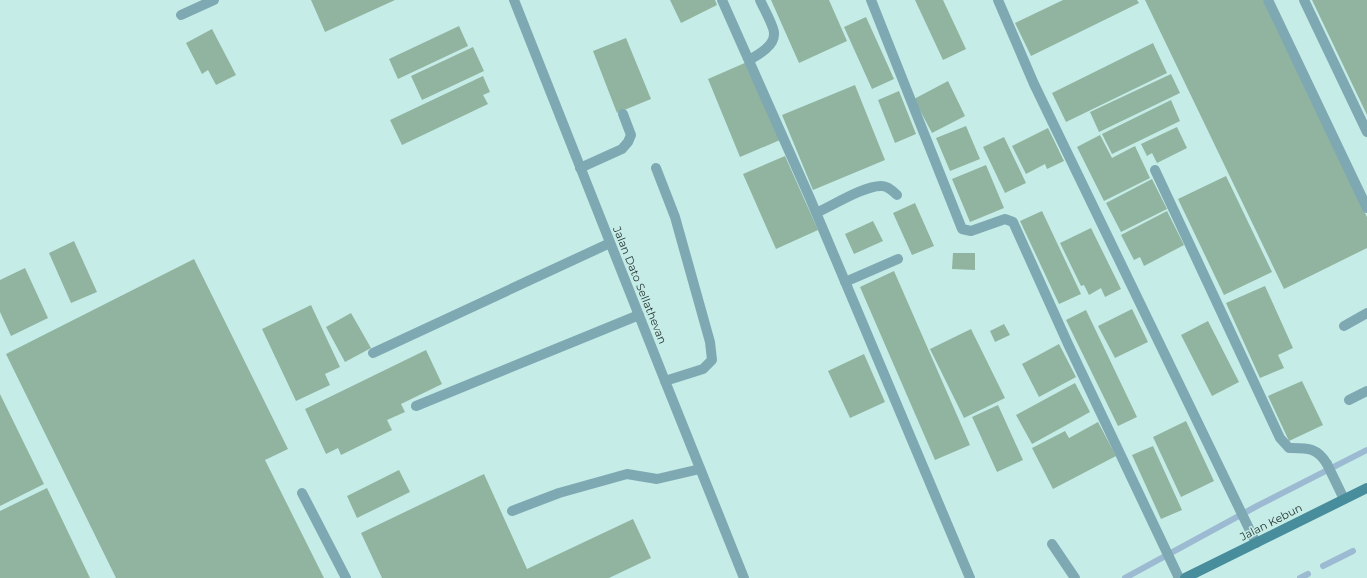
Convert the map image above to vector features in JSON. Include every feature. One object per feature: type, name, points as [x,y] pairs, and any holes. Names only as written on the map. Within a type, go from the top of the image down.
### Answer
[{"type":"main road","name":"Jalan Kebun","points":[[1185,578],[1367,488]]},
{"type":"street","points":[[182,15],[214,0]]},
{"type":"street","name":"Jalan Dato Sellathevan","points":[[514,0],[638,315],[744,578]]},
{"type":"street","points":[[722,0],[816,213],[970,578]]},
{"type":"street","points":[[749,60],[761,53],[772,42],[774,33],[760,0]]},
{"type":"street","points":[[871,0],[962,229],[971,231],[1005,219],[1013,222],[1068,344],[1179,578]]},
{"type":"street","points":[[998,0],[1034,84],[1256,542]]},
{"type":"street","points":[[1268,0],[1367,208]]},
{"type":"street","points":[[1304,0],[1367,132]]},
{"type":"street","points":[[580,168],[622,149],[628,142],[631,135],[623,114]]},
{"type":"street","points":[[656,168],[675,218],[710,342],[712,360],[703,368],[665,381]]},
{"type":"street","points":[[1155,170],[1280,438],[1289,448],[1308,448],[1322,456],[1344,499]]},
{"type":"street","points":[[816,213],[871,186],[883,185],[894,191],[897,195]]},
{"type":"street","points":[[373,353],[610,243]]},
{"type":"street","points":[[845,282],[898,259]]},
{"type":"street","points":[[1344,326],[1367,313]]},
{"type":"street","points":[[416,406],[638,315]]},
{"type":"street","points":[[1350,400],[1367,391]]},
{"type":"street","points":[[512,511],[559,493],[627,474],[657,479],[700,469]]},
{"type":"street","points":[[302,493],[346,578]]},
{"type":"street","points":[[1052,544],[1075,578]]},
{"type":"building","points":[[311,0],[395,0],[325,32]]},
{"type":"building","points":[[670,0],[715,0],[717,5],[681,23]]},
{"type":"building","points":[[771,0],[829,0],[847,41],[799,63]]},
{"type":"building","points":[[915,0],[943,0],[966,49],[943,60]]},
{"type":"building","points":[[1063,0],[1137,0],[1139,3],[1031,56],[1015,23]]},
{"type":"building","points":[[1145,0],[1263,0],[1367,217],[1367,248],[1284,289]]},
{"type":"building","points":[[1312,0],[1367,0],[1367,115]]},
{"type":"building","points":[[866,17],[894,79],[872,89],[844,27]]},
{"type":"building","points":[[459,26],[468,46],[398,79],[389,59]]},
{"type":"building","points":[[212,29],[236,75],[216,85],[208,70],[202,74],[186,43]]},
{"type":"building","points":[[626,38],[651,99],[617,113],[593,51]]},
{"type":"building","points":[[1153,43],[1167,73],[1066,122],[1052,93]]},
{"type":"building","points":[[473,47],[484,71],[422,100],[411,76]]},
{"type":"building","points":[[747,62],[780,140],[740,157],[708,79]]},
{"type":"building","points":[[1171,74],[1180,93],[1099,132],[1090,112]]},
{"type":"building","points":[[483,76],[490,92],[483,95],[488,104],[402,145],[390,120]]},
{"type":"building","points":[[948,81],[965,116],[932,133],[914,99]]},
{"type":"building","points":[[855,85],[885,160],[813,190],[782,115]]},
{"type":"building","points":[[899,91],[916,134],[895,143],[878,100]]},
{"type":"building","points":[[1171,100],[1180,121],[1112,154],[1102,134]]},
{"type":"building","points":[[966,126],[980,159],[950,171],[936,138]]},
{"type":"building","points":[[1177,127],[1187,148],[1157,163],[1152,153],[1147,156],[1141,144]]},
{"type":"building","points":[[1048,128],[1064,161],[1047,169],[1045,164],[1026,174],[1012,146]]},
{"type":"building","points":[[1100,135],[1112,158],[1135,146],[1150,178],[1104,201],[1077,147]]},
{"type":"building","points":[[1004,137],[1026,183],[1005,193],[983,147]]},
{"type":"building","points":[[785,156],[818,230],[776,249],[743,174]]},
{"type":"building","points":[[986,165],[1004,208],[970,222],[952,179]]},
{"type":"building","points":[[1226,176],[1272,272],[1224,295],[1178,199]]},
{"type":"building","points":[[1152,179],[1167,209],[1121,232],[1106,203]]},
{"type":"building","points":[[915,203],[934,246],[912,255],[893,213]]},
{"type":"building","points":[[1042,211],[1081,294],[1059,304],[1020,221]]},
{"type":"building","points":[[1167,211],[1184,245],[1144,266],[1140,257],[1134,260],[1121,235]]},
{"type":"building","points":[[873,221],[883,241],[854,254],[845,234]]},
{"type":"building","points":[[1091,228],[1121,289],[1105,297],[1101,288],[1089,295],[1084,285],[1081,286],[1060,243]]},
{"type":"building","points":[[74,241],[97,292],[71,303],[49,253]]},
{"type":"building","points":[[953,253],[975,253],[975,270],[952,269]]},
{"type":"building","points":[[194,259],[288,449],[265,460],[324,578],[116,578],[6,354]]},
{"type":"building","points":[[25,268],[48,318],[11,336],[0,312],[0,280]]},
{"type":"building","points":[[894,271],[970,445],[935,460],[860,287]]},
{"type":"building","points":[[1265,286],[1293,348],[1278,355],[1284,368],[1260,378],[1226,303]]},
{"type":"building","points":[[311,305],[340,367],[325,374],[330,385],[296,401],[262,329]]},
{"type":"building","points":[[1132,309],[1148,342],[1115,358],[1098,326]]},
{"type":"building","points":[[1086,310],[1137,417],[1118,426],[1066,320]]},
{"type":"building","points":[[351,313],[371,348],[345,362],[326,327]]},
{"type":"building","points":[[1208,321],[1239,382],[1212,396],[1181,335]]},
{"type":"building","points":[[1004,324],[1010,335],[995,342],[990,331]]},
{"type":"building","points":[[971,329],[1005,398],[964,418],[930,349]]},
{"type":"building","points":[[1059,344],[1076,377],[1039,397],[1022,364]]},
{"type":"building","points":[[426,350],[442,384],[401,404],[405,412],[387,420],[392,430],[341,455],[338,448],[326,454],[305,409]]},
{"type":"building","points":[[864,354],[885,402],[850,418],[828,371]]},
{"type":"building","points":[[1302,381],[1323,425],[1289,441],[1268,396]]},
{"type":"building","points":[[1075,383],[1090,412],[1032,444],[1016,415]]},
{"type":"building","points":[[0,394],[44,484],[0,506]]},
{"type":"building","points":[[998,405],[1023,460],[997,472],[972,417]]},
{"type":"building","points":[[1186,421],[1214,481],[1181,497],[1153,437]]},
{"type":"building","points":[[1098,422],[1116,456],[1053,489],[1032,448],[1065,431],[1069,438]]},
{"type":"building","points":[[1153,446],[1182,510],[1161,519],[1132,455]]},
{"type":"building","points":[[399,470],[410,492],[357,518],[347,496]]},
{"type":"building","points":[[484,474],[527,569],[633,519],[651,558],[609,578],[382,578],[361,533]]},
{"type":"building","points":[[47,488],[90,578],[0,578],[0,511]]},
{"type":"waterway","points":[[1125,578],[1257,506],[1367,450]]},
{"type":"waterway","points":[[1323,566],[1353,551]]},
{"type":"waterway","points":[[1300,578],[1308,574]]}]
